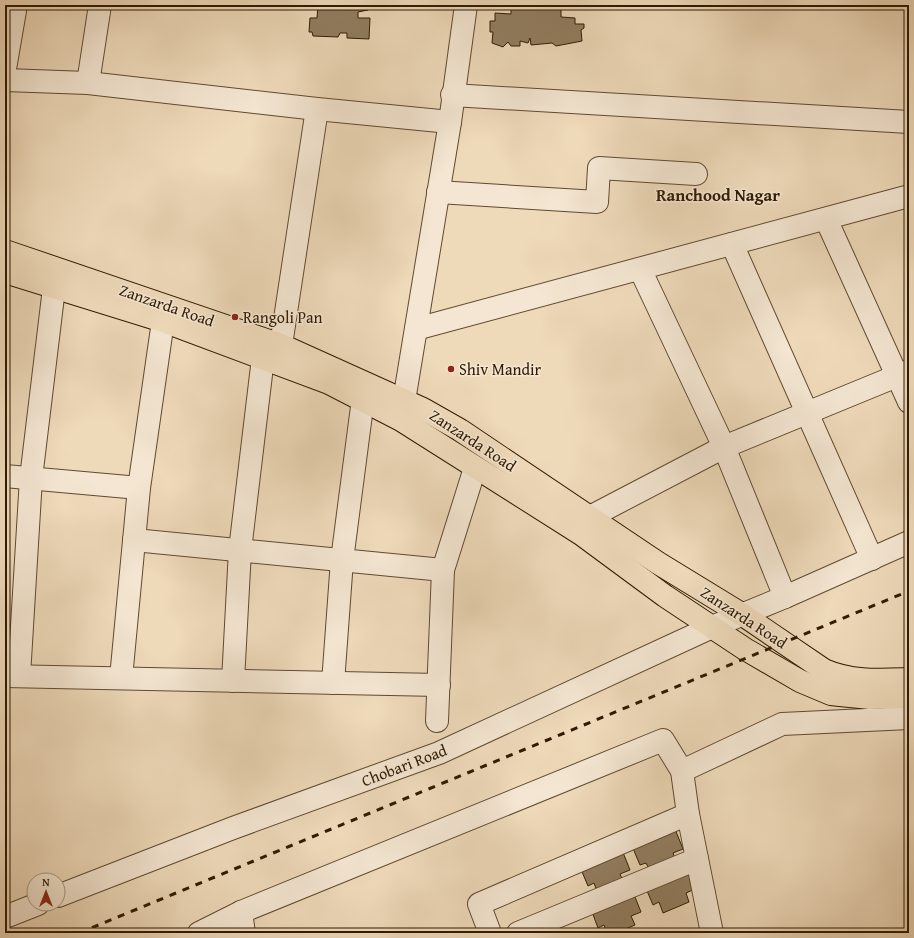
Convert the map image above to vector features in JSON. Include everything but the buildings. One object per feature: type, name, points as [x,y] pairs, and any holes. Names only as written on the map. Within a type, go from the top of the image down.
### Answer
[{"type":"main road","name":"Zanzarda Road","points":[[5,251],[281,345],[402,410],[460,430],[658,563],[743,614],[824,670],[835,675],[864,681],[909,679]]},
{"type":"main road","points":[[5,272],[163,322],[330,383],[363,399],[402,410],[475,468],[581,534],[665,596],[745,649],[800,681],[831,694],[870,698],[909,697]]},
{"type":"street","points":[[5,69],[16,5]]},
{"type":"street","points":[[88,83],[100,5]]},
{"type":"street","points":[[402,410],[450,122],[452,95],[466,5]]},
{"type":"street","points":[[5,80],[88,83],[317,110],[450,122]]},
{"type":"street","points":[[452,95],[909,122]]},
{"type":"street","points":[[281,345],[317,110]]},
{"type":"street","points":[[438,192],[597,202],[599,168],[696,174]]},
{"type":"street","points":[[416,329],[909,196]]},
{"type":"street","points":[[826,219],[903,373],[909,402]]},
{"type":"street","points":[[732,244],[872,559]]},
{"type":"street","points":[[640,269],[724,447],[785,597]]},
{"type":"street","points":[[54,288],[31,478],[12,676],[439,685]]},
{"type":"street","points":[[121,678],[139,488],[163,322]]},
{"type":"street","points":[[233,681],[240,550],[263,358]]},
{"type":"street","points":[[590,517],[724,447],[903,373]]},
{"type":"street","points":[[333,683],[342,560],[363,399]]},
{"type":"street","points":[[437,720],[443,570],[475,468]]},
{"type":"street","points":[[5,476],[139,488]]},
{"type":"street","points":[[134,540],[443,570]]},
{"type":"street","name":"Chobari Road","points":[[66,893],[233,828],[439,753],[712,627],[785,597],[909,542]]},
{"type":"street","points":[[682,771],[782,724],[909,718]]},
{"type":"street","points":[[199,933],[243,923],[664,740],[682,771],[688,814],[712,933]]},
{"type":"street","points":[[490,933],[478,904],[688,814]]},
{"type":"street","points":[[518,933],[697,859]]},
{"type":"street","points":[[5,917],[26,909]]},
{"type":"railway","points":[[79,933],[909,591]]},
{"type":"place","name":"Rangoli Pan","points":[[235,317]]},
{"type":"place","name":"Shiv Mandir","points":[[451,369]]},
{"type":"district","name":"Ranchood Nagar","points":[[718,195]]}]
